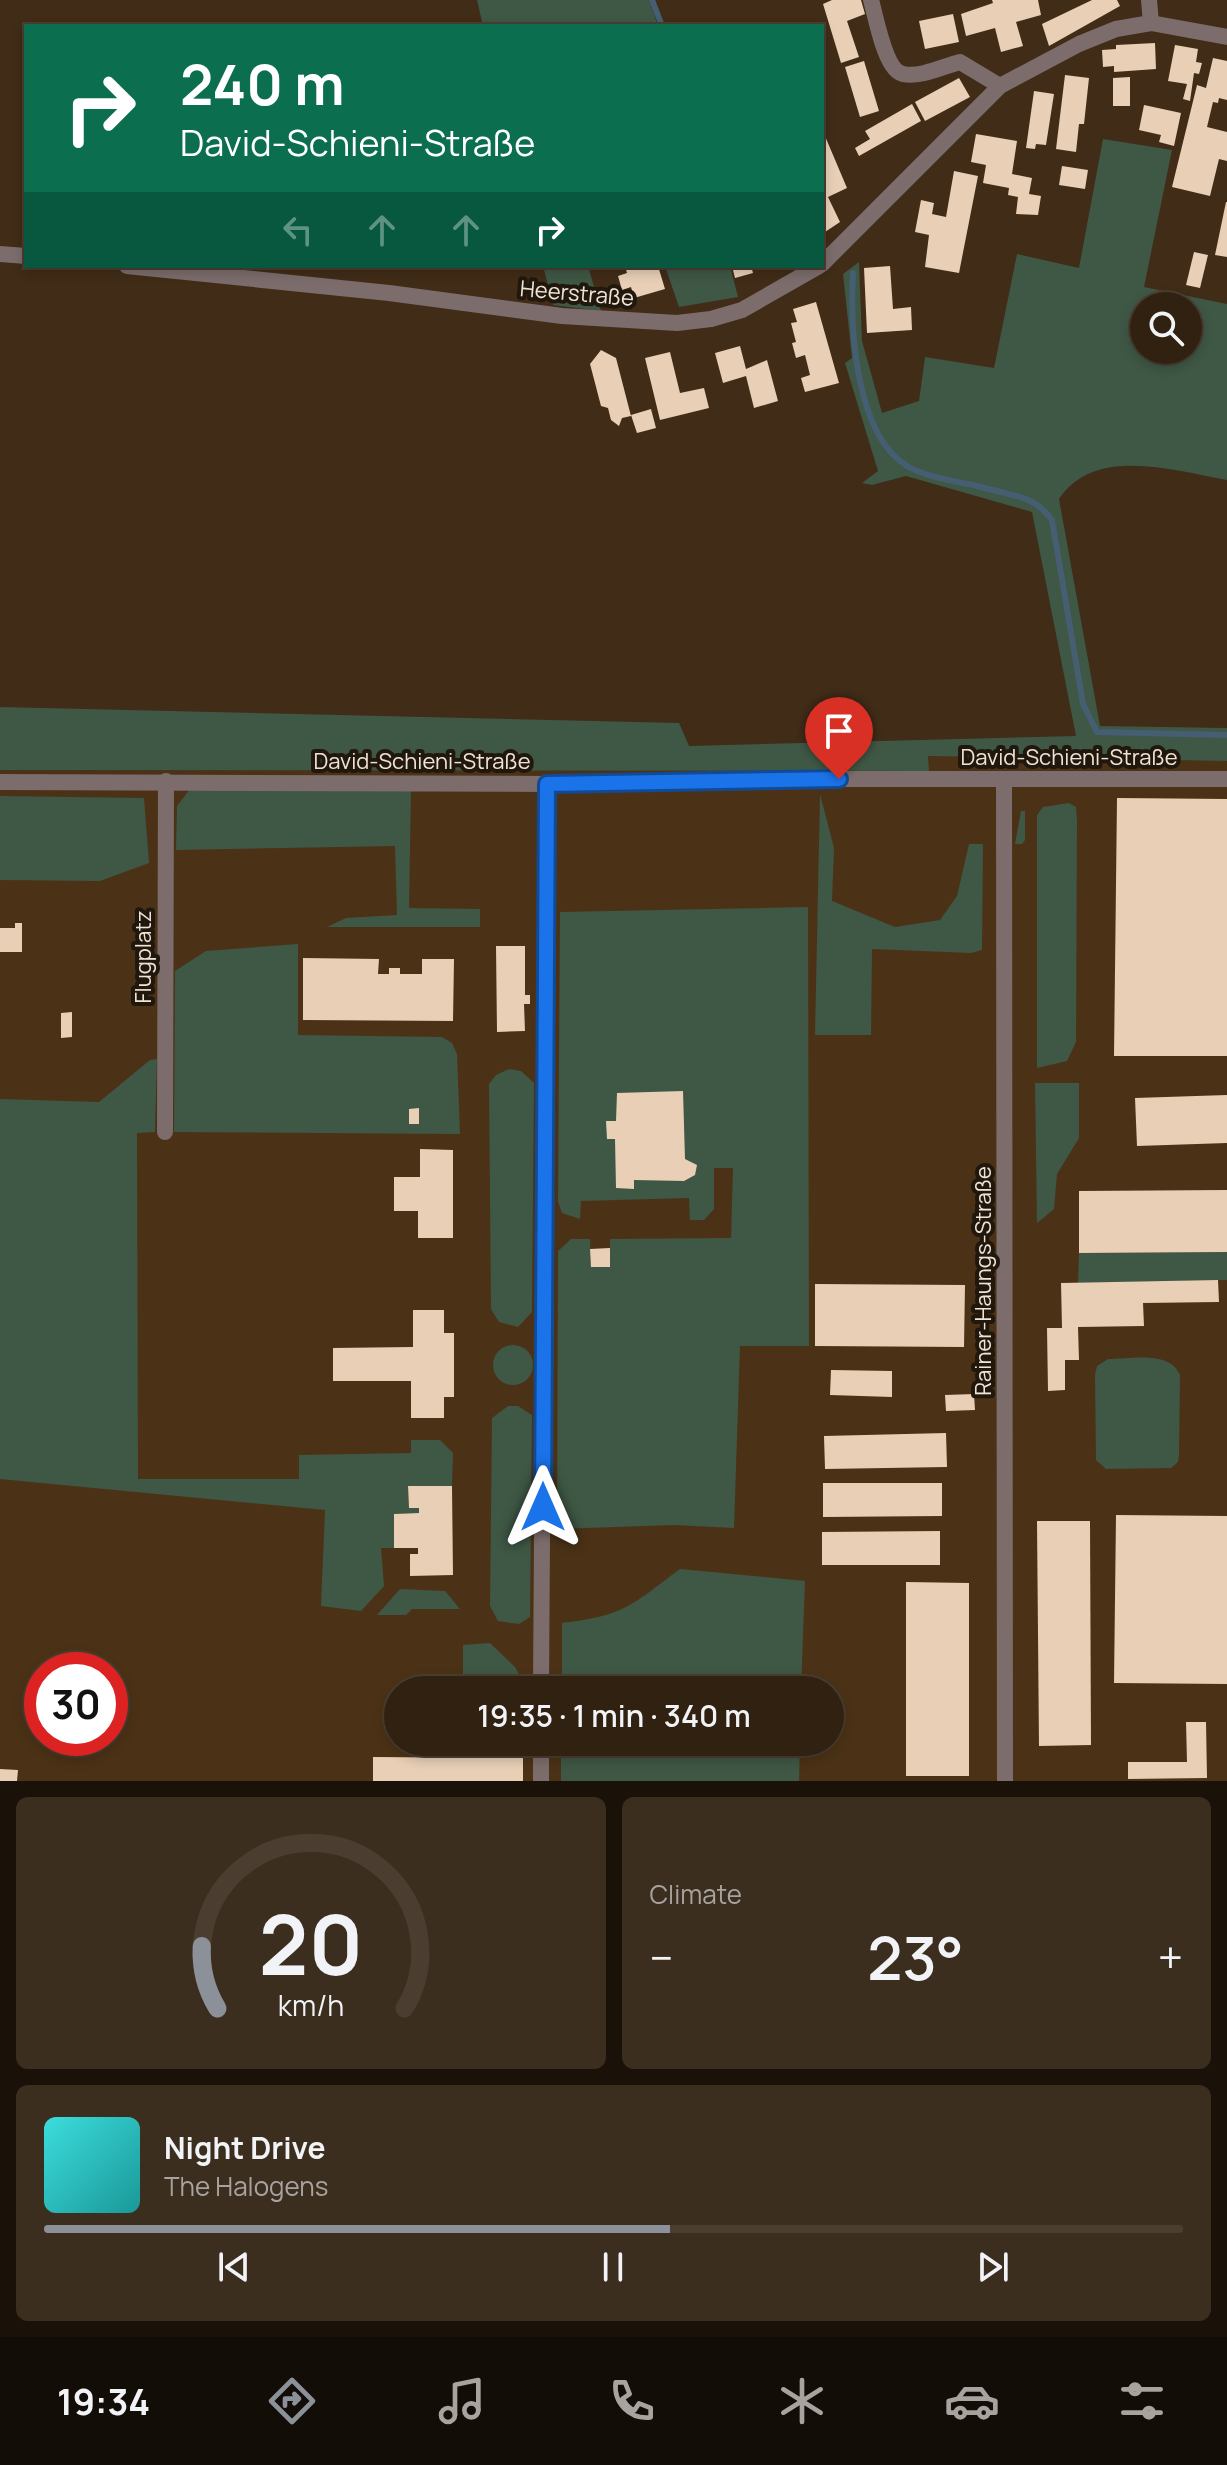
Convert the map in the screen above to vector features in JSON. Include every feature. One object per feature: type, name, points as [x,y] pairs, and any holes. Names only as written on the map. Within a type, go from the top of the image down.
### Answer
[{"type":"street","points":[[871,0],[889,62],[896,71],[904,75],[960,62],[1000,86]]},
{"type":"street","points":[[1149,0],[1151,23],[1227,37]]},
{"type":"street","name":"Heerstraße","points":[[824,262],[1000,86],[1079,44],[1116,29],[1151,23]]},
{"type":"street","points":[[0,254],[24,256]]},
{"type":"street","name":"Heerstraße","points":[[146,268],[389,293],[562,316],[677,323],[742,310],[816,268]]},
{"type":"street","name":"David-Schieni-Straße","points":[[0,782],[547,784],[1227,779]]},
{"type":"street","name":"Rainer-Haungs-Straße","points":[[1004,780],[1005,1781]]},
{"type":"street","name":"Flugplatz","points":[[165,1132],[166,781]]},
{"type":"street","points":[[541,1676],[547,784]]},
{"type":"street","points":[[541,1756],[541,1781]]},
{"type":"shaded area","points":[[927,756],[1227,761],[1227,1781],[0,1781],[0,770],[929,771]]},
{"type":"green space","points":[[477,0],[649,0],[657,24],[483,24]]},
{"type":"green space","points":[[1103,139],[1172,150],[1144,287],[1168,292],[1130,292],[1130,364],[1202,364],[1202,299],[1227,304],[1227,480],[1160,468],[1114,467],[1093,472],[1074,482],[1059,499],[1100,726],[1227,728],[1227,761],[928,756],[929,771],[0,770],[0,707],[679,723],[689,746],[1076,736],[1032,512],[906,476],[872,485],[862,483],[878,471],[845,363],[852,358],[843,274],[859,262],[862,341],[882,413],[919,401],[925,357],[994,368],[1017,254],[1079,268]]},
{"type":"green space","points":[[544,268],[589,268],[601,311],[553,305]]},
{"type":"green space","points":[[666,268],[731,268],[738,297],[679,307]]},
{"type":"green space","points":[[411,788],[409,908],[480,909],[480,927],[327,927],[346,918],[397,915],[395,846],[176,850],[177,806],[190,789]]},
{"type":"green space","points":[[820,794],[834,848],[832,901],[895,927],[940,920],[957,896],[969,844],[983,844],[982,950],[971,953],[872,949],[871,1035],[815,1035]]},
{"type":"green space","points":[[0,796],[144,798],[149,863],[100,881],[0,880]]},
{"type":"green space","points":[[1069,803],[1076,807],[1077,820],[1076,1042],[1067,1061],[1037,1068],[1037,815],[1043,807]]},
{"type":"green space","points":[[1021,811],[1025,811],[1025,840],[1022,844],[1015,844]]},
{"type":"green space","points":[[808,907],[809,1346],[740,1346],[734,1528],[674,1525],[557,1529],[558,1251],[571,1239],[590,1239],[591,1267],[610,1267],[610,1239],[731,1238],[733,1168],[714,1168],[714,1209],[704,1220],[690,1220],[689,1198],[581,1201],[580,1219],[562,1213],[558,1202],[560,912]]},
{"type":"green space","points":[[298,944],[298,1035],[442,1037],[452,1043],[457,1054],[460,1134],[174,1132],[175,971],[206,951]]},
{"type":"green space","points":[[157,1059],[155,1132],[137,1133],[138,1479],[299,1479],[299,1455],[411,1453],[411,1440],[440,1440],[453,1453],[452,1486],[408,1487],[409,1508],[419,1508],[419,1513],[394,1514],[394,1548],[381,1548],[384,1586],[361,1611],[321,1606],[325,1510],[0,1479],[0,1099],[99,1102],[150,1060]]},
{"type":"green space","points":[[509,1069],[521,1071],[534,1083],[532,1312],[518,1327],[499,1322],[491,1309],[489,1084],[496,1075]]},
{"type":"green space","points":[[1035,1083],[1079,1083],[1079,1138],[1057,1174],[1054,1209],[1037,1223]]},
{"type":"green space","points":[[1227,1252],[1227,1280],[1078,1283],[1079,1253]]},
{"type":"green space","points":[[513,1345],[527,1351],[533,1365],[527,1379],[513,1385],[499,1379],[493,1365],[499,1351]]},
{"type":"green space","points":[[1108,1359],[1159,1359],[1175,1367],[1180,1375],[1179,1454],[1178,1462],[1171,1468],[1106,1469],[1096,1460],[1095,1375],[1097,1366]]},
{"type":"green space","points":[[508,1406],[518,1406],[532,1415],[530,1617],[519,1624],[498,1621],[490,1606],[492,1418]]},
{"type":"green space","points":[[680,1569],[805,1581],[802,1676],[562,1676],[562,1623],[614,1612]]},
{"type":"green space","points":[[400,1589],[445,1591],[460,1609],[412,1609],[406,1615],[377,1615]]},
{"type":"green space","points":[[490,1643],[520,1676],[463,1676],[463,1645]]},
{"type":"green space","points":[[561,1756],[800,1756],[799,1781],[561,1781]]},
{"type":"building","points":[[832,0],[861,0],[865,14],[847,21],[859,57],[841,63],[823,4]]},
{"type":"building","points":[[992,0],[1038,0],[1041,15],[1016,22],[1023,46],[1001,52],[995,28],[966,36],[961,14],[993,3]]},
{"type":"building","points":[[1092,0],[1117,0],[1120,6],[1049,46],[1042,24]]},
{"type":"building","points":[[953,14],[959,42],[925,49],[919,21]]},
{"type":"building","points":[[1155,43],[1156,69],[1114,72],[1114,66],[1103,67],[1102,50],[1116,49],[1116,45]]},
{"type":"building","points":[[1175,45],[1198,49],[1196,62],[1202,63],[1199,74],[1194,73],[1190,101],[1183,99],[1187,84],[1168,81]]},
{"type":"building","points":[[1213,58],[1227,61],[1227,100],[1219,98],[1218,103],[1213,102],[1207,127],[1227,132],[1227,161],[1219,159],[1210,196],[1172,187],[1197,85],[1206,88]]},
{"type":"building","points":[[864,61],[879,111],[860,117],[845,67]]},
{"type":"building","points":[[1065,75],[1089,78],[1084,124],[1079,124],[1076,152],[1056,149]]},
{"type":"building","points":[[1130,77],[1130,106],[1113,106],[1113,78]]},
{"type":"building","points":[[959,78],[970,97],[925,121],[915,102]]},
{"type":"building","points":[[1034,91],[1054,94],[1046,145],[1036,144],[1035,149],[1026,148]]},
{"type":"building","points":[[912,104],[921,121],[859,156],[855,148],[870,139],[865,131]]},
{"type":"building","points":[[1144,105],[1181,113],[1174,146],[1159,142],[1161,135],[1139,130]]},
{"type":"building","points":[[824,134],[847,188],[828,197],[840,222],[824,233]]},
{"type":"building","points":[[976,134],[1017,141],[1012,174],[1032,178],[1029,194],[1041,196],[1038,215],[1016,214],[1018,197],[1008,195],[1009,188],[983,183],[986,165],[971,162]]},
{"type":"building","points":[[1062,166],[1088,170],[1085,189],[1059,185]]},
{"type":"building","points":[[954,171],[978,176],[959,273],[925,267],[929,235],[915,232],[921,200],[934,203],[932,214],[946,217]]},
{"type":"building","points":[[1227,202],[1227,257],[1215,255]]},
{"type":"building","points":[[1194,252],[1208,255],[1200,288],[1186,285]]},
{"type":"building","points":[[890,266],[893,309],[911,307],[912,330],[867,333],[864,268]]},
{"type":"building","points":[[626,268],[659,268],[665,289],[634,298],[631,287],[622,290],[618,276],[627,273]]},
{"type":"building","points":[[732,268],[752,268],[753,273],[735,278]]},
{"type":"building","points":[[816,302],[839,383],[805,392],[801,378],[810,375],[805,355],[796,358],[791,323],[797,322],[793,309]]},
{"type":"building","points":[[740,346],[746,369],[767,360],[778,401],[754,408],[746,376],[723,383],[715,353]]},
{"type":"building","points":[[601,350],[616,358],[631,416],[622,418],[619,426],[611,420],[608,408],[601,406],[590,364]]},
{"type":"building","points":[[670,352],[680,393],[704,388],[709,408],[660,420],[645,358]]},
{"type":"building","points":[[651,409],[656,428],[637,433],[631,415]]},
{"type":"building","points":[[1117,798],[1227,799],[1227,1056],[1114,1056]]},
{"type":"building","points":[[15,923],[22,923],[22,952],[0,952],[0,928],[15,928]]},
{"type":"building","points":[[496,946],[525,946],[525,995],[530,995],[530,1004],[524,1004],[525,1031],[497,1032]]},
{"type":"building","points":[[303,958],[379,959],[378,974],[389,974],[389,968],[400,968],[400,974],[422,974],[422,959],[454,959],[453,1021],[303,1020]]},
{"type":"building","points":[[72,1012],[72,1037],[61,1038],[61,1013]]},
{"type":"building","points":[[683,1091],[685,1159],[697,1165],[695,1175],[684,1181],[634,1180],[634,1189],[616,1188],[615,1139],[607,1139],[606,1121],[616,1121],[617,1093]]},
{"type":"building","points":[[1227,1095],[1227,1143],[1137,1146],[1135,1098]]},
{"type":"building","points":[[419,1108],[419,1124],[409,1124],[409,1109]]},
{"type":"building","points":[[420,1149],[453,1150],[453,1238],[418,1238],[418,1211],[394,1211],[394,1177],[420,1177]]},
{"type":"building","points":[[1227,1190],[1227,1252],[1079,1253],[1079,1191]]},
{"type":"building","points":[[610,1248],[610,1267],[591,1267],[590,1249]]},
{"type":"building","points":[[1218,1280],[1219,1302],[1143,1303],[1144,1326],[1078,1327],[1079,1360],[1065,1360],[1065,1390],[1048,1391],[1047,1328],[1062,1328],[1061,1283]]},
{"type":"building","points":[[815,1284],[965,1285],[964,1347],[815,1346]]},
{"type":"building","points":[[413,1310],[444,1310],[444,1333],[454,1333],[454,1397],[444,1397],[444,1418],[411,1418],[411,1381],[333,1381],[333,1348],[413,1347]]},
{"type":"building","points":[[831,1370],[892,1371],[892,1397],[830,1395]]},
{"type":"building","points":[[974,1394],[975,1410],[946,1411],[945,1395]]},
{"type":"building","points":[[946,1433],[947,1467],[825,1469],[824,1436]]},
{"type":"building","points":[[823,1483],[942,1483],[942,1516],[823,1517]]},
{"type":"building","points":[[408,1486],[452,1486],[453,1575],[410,1576],[410,1554],[418,1554],[418,1548],[394,1548],[394,1514],[419,1513],[419,1508],[409,1508]]},
{"type":"building","points":[[1116,1515],[1227,1516],[1227,1684],[1114,1683]]},
{"type":"building","points":[[1037,1521],[1090,1521],[1091,1745],[1039,1746]]},
{"type":"building","points":[[940,1531],[940,1565],[822,1565],[822,1532]]},
{"type":"building","points":[[906,1582],[969,1583],[969,1776],[906,1776]]},
{"type":"building","points":[[1186,1722],[1206,1722],[1207,1778],[1128,1779],[1128,1762],[1187,1762]]},
{"type":"building","points":[[373,1757],[523,1758],[523,1781],[373,1781]]},
{"type":"building","points":[[0,1769],[18,1770],[17,1781],[0,1781]]},
{"type":"waterway","points":[[652,0],[661,24]]},
{"type":"waterway","points":[[853,273],[853,322],[859,378],[876,430],[890,451],[907,466],[926,474],[1025,498],[1039,506],[1052,520],[1083,704],[1097,732],[1227,735]]},
{"type":"route","points":[[543,1507],[547,784],[839,779]]}]
